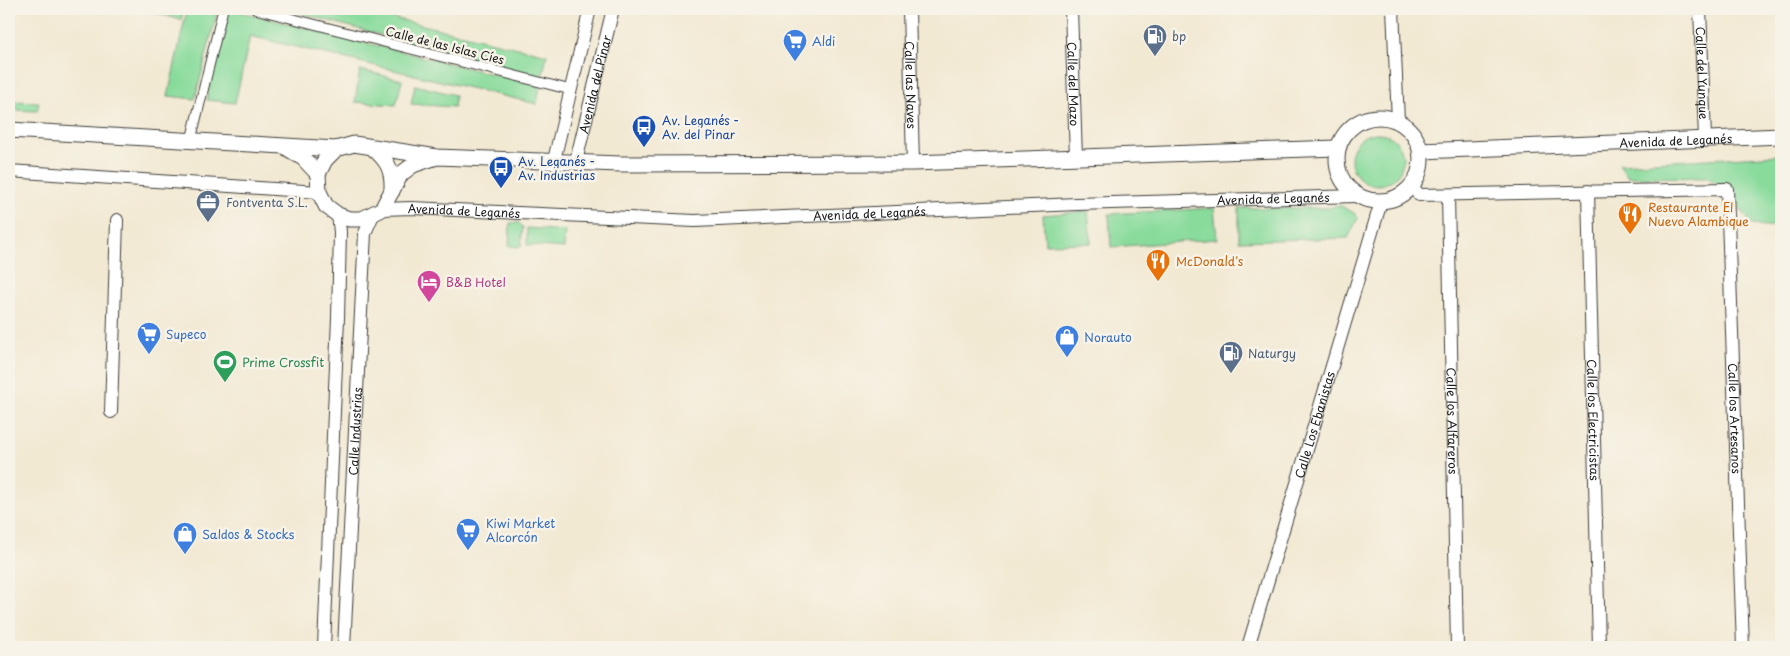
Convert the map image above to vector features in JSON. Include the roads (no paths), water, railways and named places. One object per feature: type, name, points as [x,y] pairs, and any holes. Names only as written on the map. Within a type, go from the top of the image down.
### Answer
[{"type":"street","points":[[191,140],[223,9]]},
{"type":"street","name":"Calle de las Islas Cíes","points":[[255,9],[571,90]]},
{"type":"street","name":"Avenida del Pinar","points":[[554,160],[590,9]]},
{"type":"street","name":"Avenida del Pinar","points":[[576,161],[613,9]]},
{"type":"street","name":"Calle las Naves","points":[[909,9],[913,163]]},
{"type":"street","name":"Calle del Mazo","points":[[1071,9],[1076,158]]},
{"type":"street","points":[[1393,9],[1398,121]]},
{"type":"street","name":"Calle del Yunque","points":[[1700,9],[1705,138]]},
{"type":"street","points":[[1384,116],[1398,121],[1408,127],[1417,139],[1421,151],[1419,173],[1412,186],[1396,198],[1381,202],[1370,201],[1356,196],[1341,179],[1337,168],[1336,148],[1345,133],[1356,123],[1369,117],[1384,116]]},
{"type":"street","points":[[9,130],[285,147],[336,149],[354,144],[373,148],[386,159],[393,175],[392,192],[377,212],[362,219],[349,219],[338,215],[326,206],[319,192],[318,174],[325,160],[336,149]]},
{"type":"street","name":"Avenida de Leganés","points":[[1421,151],[1781,136]]},
{"type":"street","points":[[285,147],[303,158],[318,174]]},
{"type":"street","name":"Avenida de Leganés","points":[[373,148],[437,157],[620,164],[913,163],[1336,148]]},
{"type":"street","name":"Avenida de Leganés","points":[[392,192],[401,174],[413,165],[437,157]]},
{"type":"street","points":[[9,171],[319,192]]},
{"type":"street","points":[[1412,186],[1419,195],[1588,191]]},
{"type":"street","name":"Calle los Artesanos","points":[[1588,191],[1727,189],[1743,647]]},
{"type":"street","name":"Calle los Electricistas","points":[[1588,191],[1598,647]]},
{"type":"street","name":"Calle los Alfareros","points":[[1448,195],[1457,647]]},
{"type":"street","name":"Avenida de Leganés","points":[[377,212],[412,208],[694,221],[1066,204],[1356,196]]},
{"type":"street","name":"Calle Los Ebanistas","points":[[1248,647],[1381,202]]},
{"type":"street","name":"Calle Industrias","points":[[344,647],[365,233],[377,212]]},
{"type":"street","name":"Calle Industrias","points":[[324,647],[338,318],[340,232],[338,215]]},
{"type":"street","points":[[111,412],[117,220]]},
{"type":"place","name":"bp","points":[[1155,57]]},
{"type":"place","name":"Aldi","points":[[795,62]]},
{"type":"place","name":"Av. Leganés - Av. del Pinar","points":[[644,148]]},
{"type":"place","name":"Av. Leganés - Av. Industrias","points":[[501,189]]},
{"type":"place","name":"Fontventa S.L.","points":[[208,223]]},
{"type":"place","name":"Restaurante El Nuevo Alambique","points":[[1630,235]]},
{"type":"place","name":"McDonald's","points":[[1158,282]]},
{"type":"place","name":"B&B Hotel","points":[[429,303]]},
{"type":"place","name":"Supeco","points":[[149,355]]},
{"type":"place","name":"Norauto","points":[[1067,358]]},
{"type":"place","name":"Naturgy","points":[[1231,374]]},
{"type":"place","name":"Prime Crossfit","points":[[225,383]]},
{"type":"place","name":"Kiwi Market Alcorcón","points":[[468,551]]},
{"type":"place","name":"Saldos & Stocks","points":[[185,555]]}]
